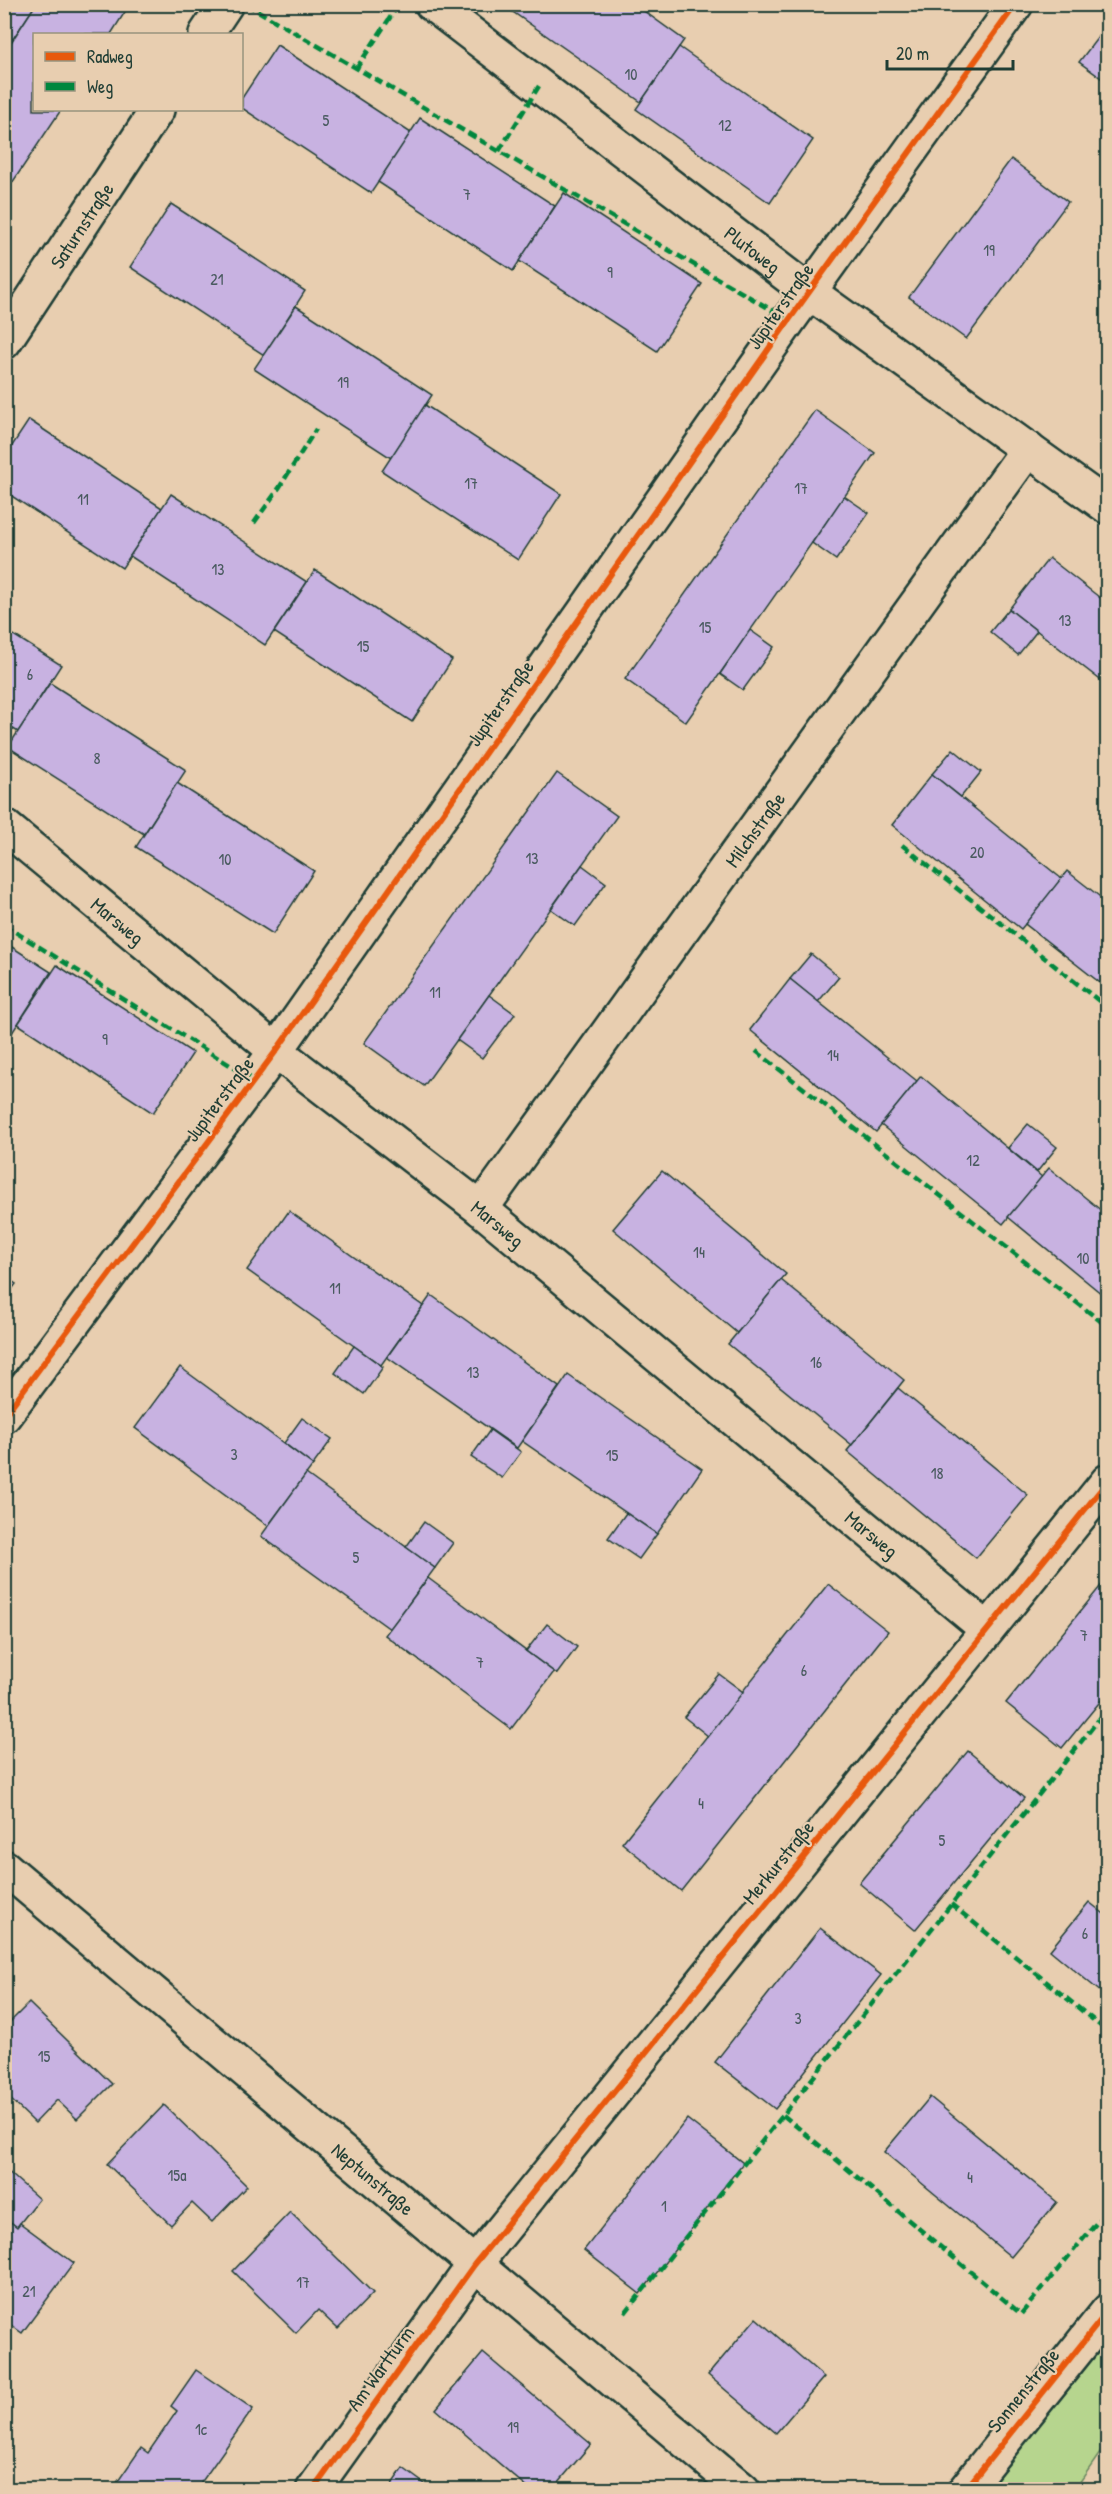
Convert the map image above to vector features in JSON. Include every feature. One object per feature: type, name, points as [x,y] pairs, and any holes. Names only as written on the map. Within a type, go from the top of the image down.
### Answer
[{"type":"street","points":[[207,33],[226,4]]},
{"type":"street","name":"Plutoweg","points":[[432,4],[809,292],[1107,507]]},
{"type":"street","name":"Jupiterstraße","points":[[4,1416],[276,1051],[809,292],[1016,4]]},
{"type":"street","name":"Saturnstraße","points":[[4,342],[156,111]]},
{"type":"street","name":"Milchstraße","points":[[481,1209],[1028,449]]},
{"type":"street","name":"Marsweg","points":[[4,826],[276,1051],[481,1209],[987,1629]]},
{"type":"street","name":"Merkurstraße","points":[[474,2265],[1107,1481]]},
{"type":"street","name":"Neptunstraße","points":[[4,1867],[743,2490]]},
{"type":"street","name":"Am Wartturm","points":[[313,2490],[474,2265]]},
{"type":"street","name":"Sonnenstraße","points":[[965,2490],[1107,2311]]},
{"type":"green space","points":[[1107,2342],[1107,2443],[1075,2489],[987,2489]]},
{"type":"building","points":[[4,4],[36,4],[13,39],[4,33]]},
{"type":"building","points":[[36,4],[130,4],[112,33],[33,33],[33,111],[60,111],[4,195],[4,53]]},
{"type":"building","points":[[513,4],[634,4],[684,40],[641,102],[510,10]]},
{"type":"building","points":[[1108,24],[1108,83],[1079,62]]},
{"type":"building","points":[[277,45],[411,133],[371,193],[243,109],[243,96]]},
{"type":"building","points":[[679,47],[813,140],[770,203],[636,109]]},
{"type":"building","points":[[420,118],[555,206],[513,271],[378,182]]},
{"type":"building","points":[[1011,159],[1068,202],[966,339],[909,297]]},
{"type":"building","points":[[564,193],[702,284],[657,351],[519,261]]},
{"type":"building","points":[[171,204],[305,291],[264,355],[130,267]]},
{"type":"building","points":[[296,306],[432,395],[391,458],[254,369]]},
{"type":"building","points":[[425,405],[561,494],[518,560],[382,471]]},
{"type":"building","points":[[815,410],[875,453],[686,722],[625,679]]},
{"type":"building","points":[[29,420],[162,508],[122,568],[4,491],[4,458]]},
{"type":"building","points":[[171,494],[307,582],[265,645],[130,556]]},
{"type":"building","points":[[844,496],[869,513],[836,560],[812,543]]},
{"type":"building","points":[[1049,558],[1108,604],[1108,686],[1009,609]]},
{"type":"building","points":[[315,570],[452,660],[412,722],[274,632]]},
{"type":"building","points":[[1009,609],[1037,631],[1018,655],[990,632]]},
{"type":"building","points":[[4,629],[61,665],[18,732],[4,723]]},
{"type":"building","points":[[750,630],[774,647],[743,690],[720,674]]},
{"type":"building","points":[[50,683],[186,770],[144,834],[8,747]]},
{"type":"building","points":[[953,749],[981,772],[961,797],[932,774]]},
{"type":"building","points":[[557,773],[617,816],[424,1086],[364,1043]]},
{"type":"building","points":[[932,774],[1062,879],[1021,929],[892,825]]},
{"type":"building","points":[[177,783],[314,871],[273,934],[136,847]]},
{"type":"building","points":[[582,865],[606,883],[575,926],[551,909]]},
{"type":"building","points":[[1067,871],[1108,903],[1108,989],[1025,924]]},
{"type":"building","points":[[4,942],[51,972],[12,1033],[4,1028]]},
{"type":"building","points":[[811,954],[839,977],[818,1002],[790,979]]},
{"type":"building","points":[[57,965],[193,1053],[153,1113],[18,1024]]},
{"type":"building","points":[[790,979],[917,1081],[876,1132],[750,1030]]},
{"type":"building","points":[[489,995],[515,1014],[482,1058],[457,1040]]},
{"type":"building","points":[[921,1076],[1042,1177],[1003,1224],[881,1125]]},
{"type":"building","points":[[1028,1124],[1057,1147],[1037,1172],[1008,1148]]},
{"type":"building","points":[[1049,1168],[1108,1216],[1108,1299],[1008,1217]]},
{"type":"building","points":[[662,1171],[786,1274],[737,1333],[613,1229]]},
{"type":"building","points":[[289,1211],[423,1306],[381,1365],[247,1270]]},
{"type":"building","points":[[4,1276],[16,1284],[4,1300]]},
{"type":"building","points":[[781,1280],[904,1380],[852,1445],[728,1344]]},
{"type":"building","points":[[431,1295],[559,1387],[517,1448],[387,1357]]},
{"type":"building","points":[[354,1346],[383,1367],[364,1394],[335,1373]]},
{"type":"building","points":[[180,1367],[313,1465],[268,1526],[135,1428]]},
{"type":"building","points":[[568,1375],[702,1469],[657,1534],[522,1441]]},
{"type":"building","points":[[898,1388],[1028,1495],[976,1558],[847,1451]]},
{"type":"building","points":[[302,1418],[332,1439],[313,1465],[284,1443]]},
{"type":"building","points":[[490,1430],[521,1452],[502,1478],[471,1457]]},
{"type":"building","points":[[306,1474],[435,1568],[390,1629],[261,1536]]},
{"type":"building","points":[[626,1513],[657,1534],[639,1559],[608,1538]]},
{"type":"building","points":[[424,1522],[453,1543],[435,1568],[406,1547]]},
{"type":"building","points":[[1108,1577],[1108,1692],[1062,1748],[1006,1703]]},
{"type":"building","points":[[428,1578],[554,1672],[511,1729],[385,1635]]},
{"type":"building","points":[[828,1584],[888,1631],[681,1891],[622,1843]]},
{"type":"building","points":[[547,1624],[577,1647],[557,1674],[526,1651]]},
{"type":"building","points":[[719,1674],[743,1692],[708,1736],[684,1717]]},
{"type":"building","points":[[968,1751],[1024,1798],[915,1930],[859,1883]]},
{"type":"building","points":[[1089,1902],[1108,1917],[1108,1998],[1050,1950]]},
{"type":"building","points":[[820,1928],[881,1975],[775,2109],[715,2062]]},
{"type":"building","points":[[29,2003],[112,2084],[77,2119],[57,2100],[35,2123],[4,2093],[4,2028]]},
{"type":"building","points":[[930,2097],[1057,2202],[1011,2257],[884,2152]]},
{"type":"building","points":[[164,2105],[247,2186],[212,2222],[192,2203],[171,2225],[107,2164]]},
{"type":"building","points":[[687,2119],[743,2163],[640,2294],[584,2250]]},
{"type":"building","points":[[4,2168],[39,2199],[17,2227],[4,2217]]},
{"type":"building","points":[[290,2212],[373,2293],[338,2329],[318,2310],[296,2333],[233,2271]]},
{"type":"building","points":[[4,2217],[17,2227],[20,2223],[74,2263],[22,2333],[4,2320]]},
{"type":"building","points":[[756,2318],[824,2377],[776,2433],[708,2375]]},
{"type":"building","points":[[483,2353],[591,2444],[552,2490],[530,2490],[436,2409]]},
{"type":"building","points":[[196,2370],[253,2409],[196,2490],[124,2490],[116,2484],[141,2448],[148,2453],[177,2411],[171,2406]]},
{"type":"building","points":[[403,2468],[433,2490],[388,2490]]},
{"type":"marked path","points":[[246,4],[789,320]]},
{"type":"marked path","points":[[356,69],[399,4]]},
{"type":"marked path","points":[[499,151],[539,86]]},
{"type":"marked path","points":[[254,523],[316,429]]},
{"type":"marked path","points":[[902,845],[1108,1008]]},
{"type":"marked path","points":[[4,925],[254,1080]]},
{"type":"marked path","points":[[756,1051],[1108,1327]]},
{"type":"marked path","points":[[625,2313],[1108,1708]]},
{"type":"marked path","points":[[951,1904],[1108,2032]]},
{"type":"marked path","points":[[783,2115],[1021,2314],[1108,2209]]},
{"type":"cycle path","points":[[4,1416],[276,1051],[789,320],[1016,4]]},
{"type":"cycle path","points":[[313,2490],[474,2265],[1108,1481]]},
{"type":"cycle path","points":[[965,2490],[1108,2311]]}]
